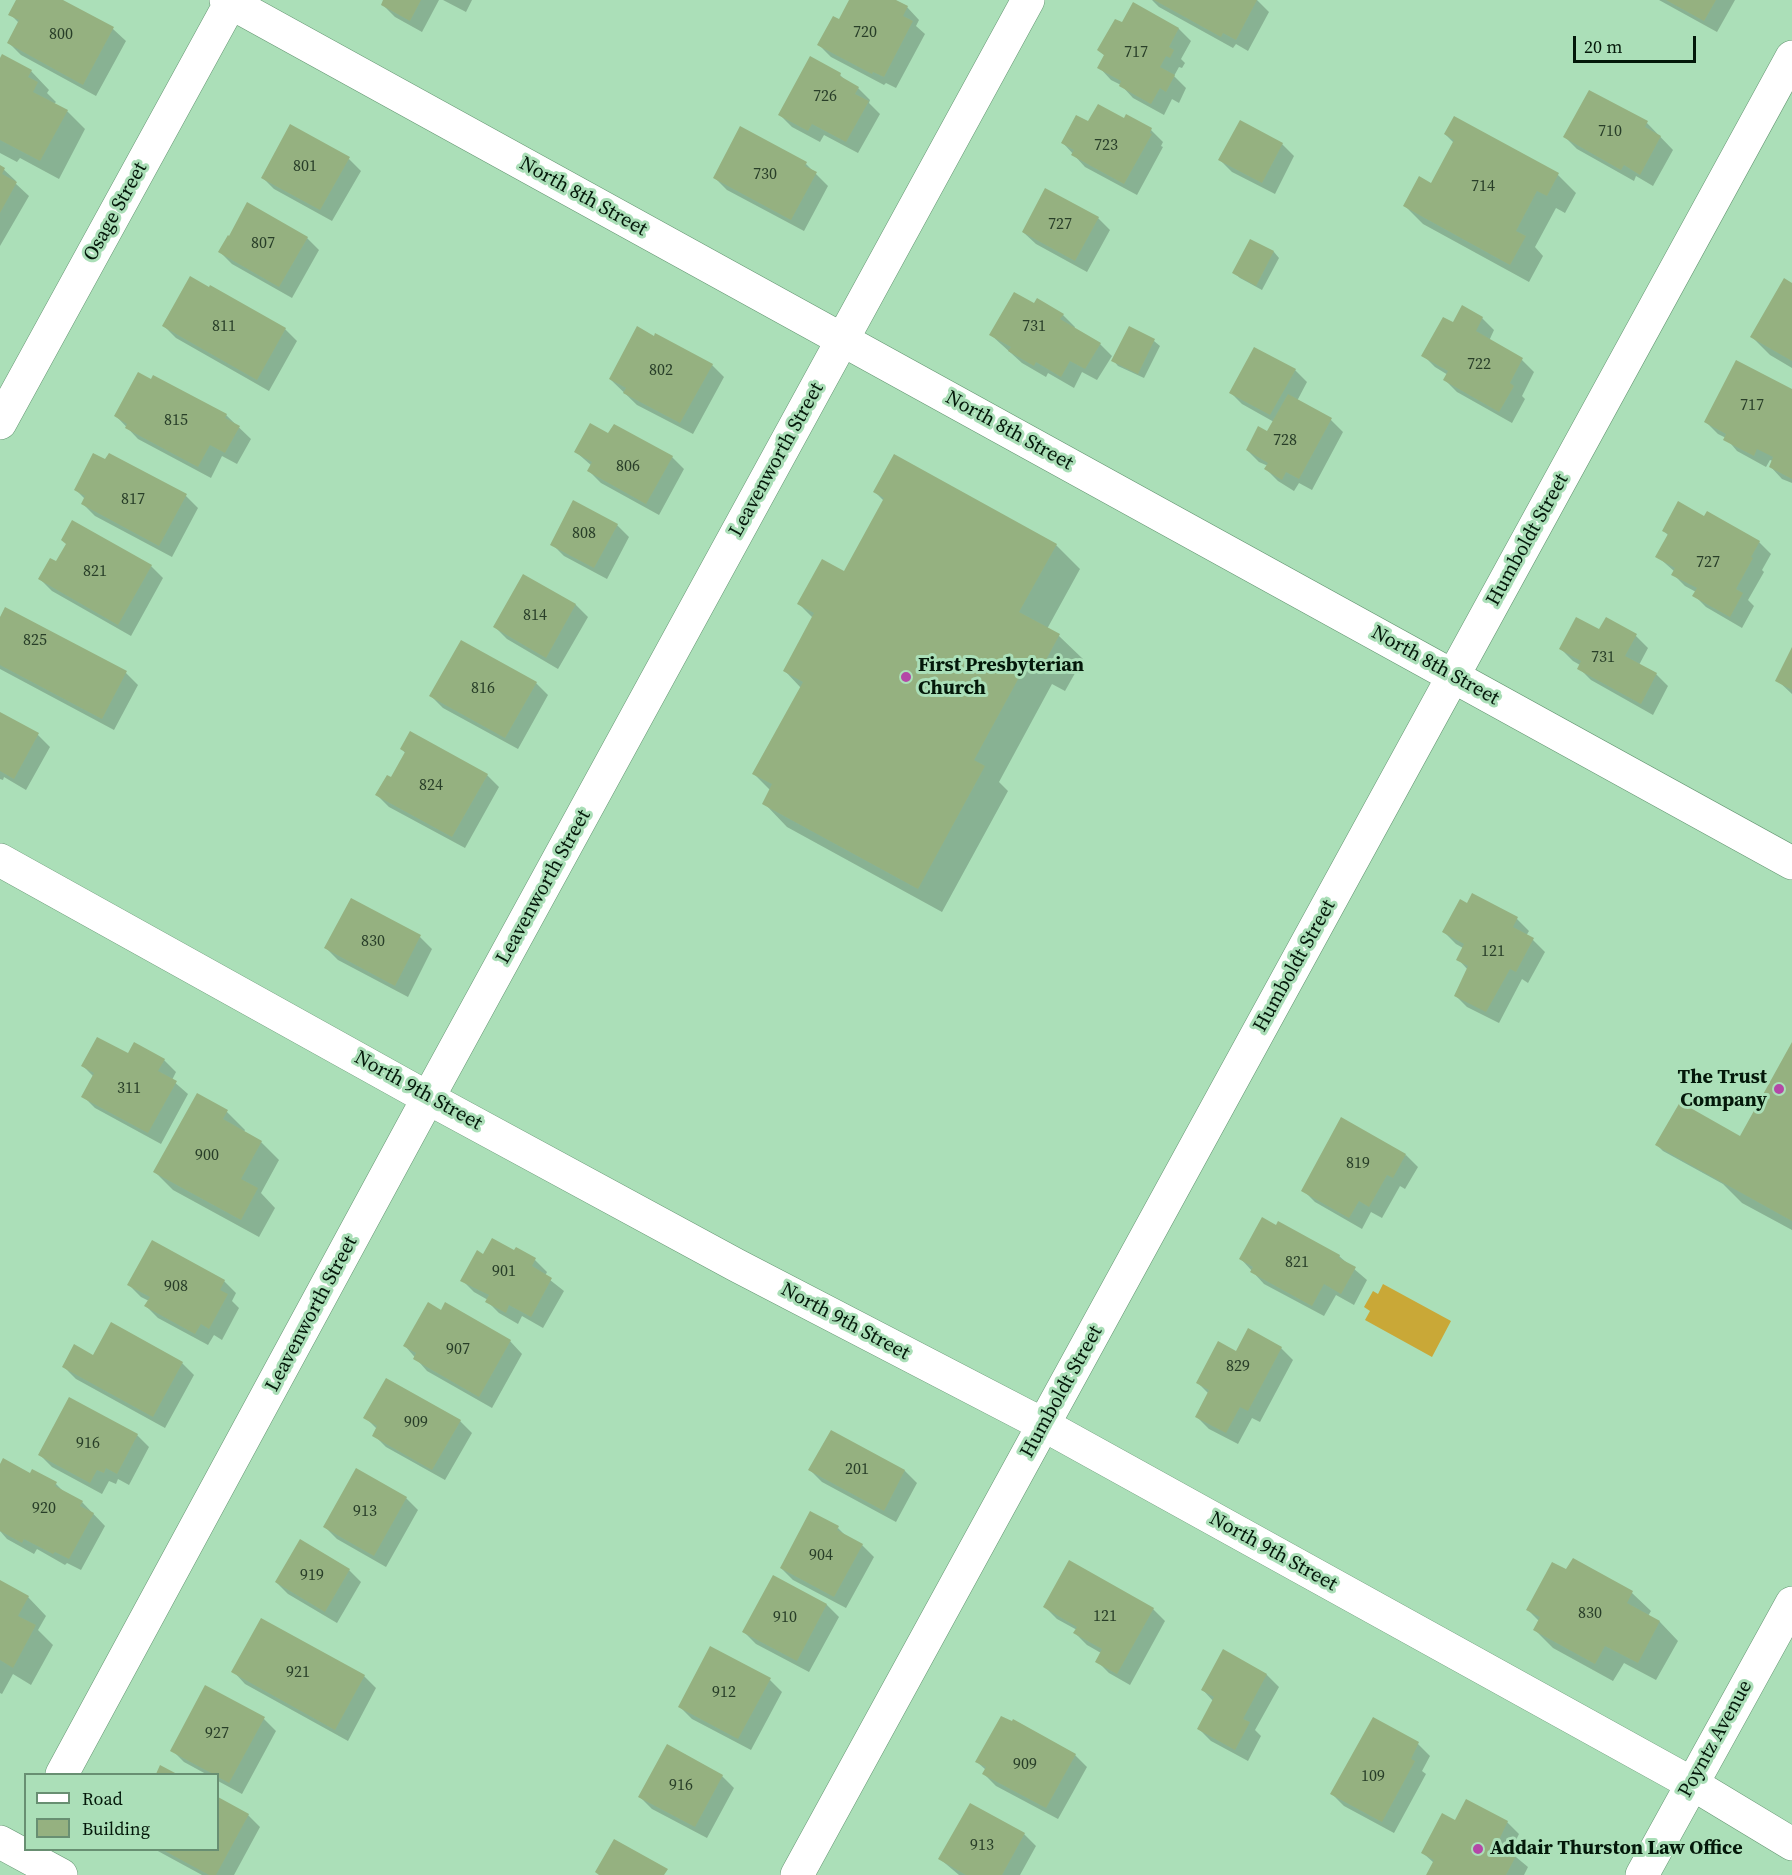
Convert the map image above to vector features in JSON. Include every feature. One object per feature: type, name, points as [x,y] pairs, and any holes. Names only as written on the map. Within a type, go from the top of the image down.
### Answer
[{"type":"street","name":"Leavenworth Street","points":[[63,1773],[428,1098],[1028,0]]},
{"type":"street","name":"North 8th Street","points":[[230,1],[1792,862]]},
{"type":"street","name":"Osage Street","points":[[0,423],[230,1]]},
{"type":"street","name":"Humboldt Street","points":[[797,1875],[1792,57]]},
{"type":"street","name":"North 9th Street","points":[[0,860],[428,1098],[736,1265],[1044,1425],[1691,1783],[1792,1844]]},
{"type":"street","name":"Poyntz Avenue","points":[[1642,1875],[1792,1603]]},
{"type":"street","points":[[13,1853],[61,1875]]},
{"type":"shaded area","points":[[1383,1284],[1451,1321],[1432,1357],[1365,1320],[1370,1311],[1364,1307],[1373,1291],[1378,1294]]},
{"type":"building","points":[[16,0],[63,0],[114,27],[83,85],[7,43],[19,20],[8,15]]},
{"type":"building","points":[[383,0],[421,0],[410,21],[381,5]]},
{"type":"building","points":[[849,0],[896,0],[908,6],[903,16],[913,21],[884,77],[873,72],[872,74],[817,45],[833,16],[839,19]]},
{"type":"building","points":[[1154,0],[1257,0],[1236,40],[1223,33],[1221,37]]},
{"type":"building","points":[[1666,0],[1716,0],[1704,21]]},
{"type":"building","points":[[1133,2],[1179,28],[1169,47],[1174,50],[1170,58],[1166,56],[1160,67],[1175,75],[1166,92],[1160,88],[1151,104],[1119,86],[1121,81],[1097,68],[1104,55],[1097,50],[1115,19],[1122,22]]},
{"type":"building","points":[[2,54],[32,70],[28,77],[38,82],[33,92],[68,110],[40,161],[0,140],[0,58]]},
{"type":"building","points":[[810,56],[841,73],[840,76],[859,87],[855,94],[869,101],[846,142],[812,124],[808,131],[778,115]]},
{"type":"building","points":[[1589,90],[1648,121],[1645,127],[1661,136],[1640,175],[1624,165],[1621,170],[1563,137]]},
{"type":"building","points":[[1098,104],[1124,118],[1126,114],[1152,128],[1150,133],[1152,134],[1124,184],[1071,155],[1074,150],[1061,143],[1076,115],[1088,121]]},
{"type":"building","points":[[1454,116],[1559,173],[1547,196],[1537,191],[1516,231],[1526,236],[1510,265],[1403,206],[1419,176],[1431,183],[1454,140],[1444,134]]},
{"type":"building","points":[[1240,120],[1283,143],[1262,183],[1218,160]]},
{"type":"building","points":[[290,124],[350,157],[320,210],[261,178]]},
{"type":"building","points":[[740,126],[807,162],[805,166],[817,172],[791,220],[713,178]]},
{"type":"building","points":[[0,165],[5,168],[2,174],[17,182],[0,213]]},
{"type":"building","points":[[1045,188],[1099,217],[1075,261],[1022,232]]},
{"type":"building","points":[[247,202],[308,237],[279,287],[218,252]]},
{"type":"building","points":[[1250,239],[1274,251],[1256,286],[1232,273]]},
{"type":"building","points":[[190,276],[286,328],[257,380],[162,326]]},
{"type":"building","points":[[1784,278],[1792,283],[1792,361],[1750,337]]},
{"type":"building","points":[[1014,292],[1034,303],[1037,298],[1064,314],[1060,319],[1101,343],[1085,369],[1070,361],[1061,377],[1036,362],[1034,366],[1008,351],[1011,347],[989,335]]},
{"type":"building","points":[[1462,305],[1483,317],[1476,331],[1523,358],[1510,383],[1514,386],[1499,412],[1443,380],[1448,371],[1421,356],[1443,317],[1453,322]]},
{"type":"building","points":[[637,326],[713,364],[680,423],[623,393],[626,388],[609,379]]},
{"type":"building","points":[[1129,326],[1155,339],[1138,374],[1111,361]]},
{"type":"building","points":[[1254,347],[1296,369],[1270,415],[1229,393]]},
{"type":"building","points":[[1736,360],[1792,389],[1792,479],[1769,467],[1773,457],[1757,449],[1754,456],[1723,440],[1726,434],[1704,422]]},
{"type":"building","points":[[138,372],[151,379],[153,375],[227,414],[225,418],[240,426],[225,453],[210,445],[198,467],[125,428],[127,424],[114,416]]},
{"type":"building","points":[[1288,394],[1332,418],[1299,479],[1286,472],[1282,480],[1264,469],[1268,463],[1246,450],[1258,426],[1267,431]]},
{"type":"building","points":[[590,423],[608,433],[614,424],[673,456],[646,504],[587,471],[592,462],[574,452]]},
{"type":"building","points":[[93,453],[105,459],[109,453],[187,494],[159,546],[81,504],[85,496],[74,490]]},
{"type":"building","name":"First Presbyterian Church","points":[[894,454],[1057,544],[1019,612],[1060,634],[1041,669],[1028,661],[974,760],[985,766],[918,889],[762,804],[772,784],[752,774],[803,682],[783,671],[814,613],[797,604],[822,559],[844,571],[884,498],[873,492]]},
{"type":"building","points":[[573,500],[618,524],[594,568],[550,545]]},
{"type":"building","points":[[1678,501],[1704,516],[1707,511],[1760,541],[1736,589],[1743,593],[1730,617],[1692,596],[1697,588],[1671,575],[1675,568],[1655,557],[1668,534],[1662,531]]},
{"type":"building","points":[[72,520],[152,565],[118,625],[38,579],[50,558],[56,561],[66,544],[61,540]]},
{"type":"building","points":[[523,574],[576,604],[546,658],[493,627]]},
{"type":"building","points":[[5,607],[127,671],[102,719],[0,665],[0,617]]},
{"type":"building","points":[[1576,617],[1599,629],[1606,617],[1637,634],[1625,656],[1657,673],[1641,704],[1577,669],[1581,661],[1559,649]]},
{"type":"building","points":[[461,640],[537,682],[505,738],[429,696]]},
{"type":"building","points":[[1792,647],[1792,690],[1775,681]]},
{"type":"building","points":[[0,712],[39,733],[14,779],[0,771]]},
{"type":"building","points":[[410,731],[488,774],[452,837],[375,795],[387,775],[391,777],[405,752],[400,749]]},
{"type":"building","points":[[1472,893],[1518,917],[1513,927],[1534,938],[1516,972],[1510,969],[1486,1012],[1454,996],[1468,966],[1456,960],[1464,944],[1442,932],[1460,899],[1467,903]]},
{"type":"building","points":[[351,898],[421,935],[395,986],[324,948]]},
{"type":"building","points":[[97,1037],[128,1053],[134,1042],[165,1059],[158,1071],[177,1081],[148,1133],[81,1097],[94,1073],[81,1066]]},
{"type":"building","name":"The Trust Company","points":[[1792,1042],[1792,1221],[1655,1145],[1680,1102],[1740,1136]]},
{"type":"building","points":[[197,1093],[228,1110],[223,1119],[262,1141],[241,1179],[258,1188],[241,1220],[153,1172]]},
{"type":"building","points":[[1341,1117],[1406,1154],[1393,1178],[1387,1175],[1369,1207],[1359,1201],[1349,1218],[1301,1191]]},
{"type":"building","points":[[1262,1217],[1276,1225],[1278,1221],[1340,1255],[1339,1258],[1356,1267],[1341,1294],[1324,1284],[1312,1306],[1250,1272],[1253,1267],[1239,1259]]},
{"type":"building","points":[[492,1238],[514,1250],[516,1247],[536,1258],[532,1266],[552,1278],[531,1317],[509,1305],[506,1313],[485,1302],[489,1295],[460,1281],[477,1250],[483,1254]]},
{"type":"building","points":[[152,1240],[225,1280],[220,1290],[228,1294],[209,1329],[201,1324],[195,1334],[144,1306],[150,1297],[127,1285]]},
{"type":"building","points":[[428,1302],[441,1310],[445,1302],[511,1340],[479,1397],[413,1359],[416,1353],[403,1346]]},
{"type":"building","points":[[111,1322],[183,1362],[153,1417],[62,1367],[74,1344],[93,1355]]},
{"type":"building","points":[[1248,1328],[1282,1347],[1248,1411],[1240,1407],[1226,1433],[1195,1417],[1209,1390],[1196,1383],[1218,1341],[1236,1351]]},
{"type":"building","points":[[386,1378],[461,1420],[432,1470],[372,1436],[377,1426],[363,1418]]},
{"type":"building","points":[[69,1397],[138,1434],[117,1474],[106,1468],[104,1473],[97,1470],[90,1483],[38,1455]]},
{"type":"building","points":[[831,1430],[905,1470],[884,1511],[808,1470]]},
{"type":"building","points":[[3,1458],[30,1473],[32,1469],[57,1482],[55,1486],[83,1501],[80,1506],[94,1513],[69,1559],[55,1552],[53,1554],[24,1539],[22,1543],[0,1531],[0,1464]]},
{"type":"building","points":[[356,1468],[407,1497],[374,1556],[323,1527]]},
{"type":"building","points":[[810,1511],[839,1526],[837,1530],[863,1544],[834,1597],[780,1568]]},
{"type":"building","points":[[300,1539],[350,1569],[325,1612],[275,1582]]},
{"type":"building","points":[[1573,1558],[1633,1591],[1627,1603],[1660,1621],[1638,1663],[1605,1646],[1595,1664],[1533,1630],[1540,1617],[1526,1610],[1552,1562],[1566,1569]]},
{"type":"building","points":[[1069,1560],[1154,1608],[1117,1674],[1095,1662],[1102,1649],[1073,1633],[1077,1627],[1043,1607]]},
{"type":"building","points":[[773,1575],[827,1604],[797,1661],[742,1632]]},
{"type":"building","points":[[0,1580],[29,1596],[18,1616],[36,1625],[13,1668],[0,1660]]},
{"type":"building","points":[[261,1618],[365,1675],[335,1730],[231,1672]]},
{"type":"building","points":[[710,1646],[771,1678],[738,1739],[678,1707]]},
{"type":"building","points":[[1223,1649],[1267,1674],[1243,1719],[1250,1722],[1235,1750],[1197,1729],[1214,1697],[1201,1690]]},
{"type":"building","points":[[205,1685],[265,1717],[229,1783],[219,1778],[219,1773],[211,1773],[170,1751]]},
{"type":"building","points":[[1001,1716],[1012,1721],[1013,1719],[1076,1754],[1046,1808],[982,1774],[986,1767],[975,1762]]},
{"type":"building","points":[[1373,1717],[1419,1742],[1411,1759],[1415,1761],[1382,1822],[1330,1794]]},
{"type":"building","points":[[667,1744],[723,1775],[695,1827],[638,1797]]},
{"type":"building","points":[[160,1765],[175,1773],[156,1773]]},
{"type":"building","points":[[219,1798],[249,1814],[216,1875],[209,1875],[165,1851],[219,1851]]},
{"type":"building","points":[[1466,1799],[1508,1821],[1497,1844],[1517,1854],[1506,1875],[1426,1875],[1434,1860],[1421,1853],[1442,1813],[1455,1820]]},
{"type":"building","points":[[970,1803],[1025,1833],[1002,1875],[966,1875],[938,1859]]},
{"type":"building","points":[[614,1839],[668,1869],[664,1875],[599,1875],[595,1872]]},
{"type":"place","name":"First Presbyterian Church","points":[[906,677]]},
{"type":"place","name":"The Trust Company","points":[[1779,1089]]},
{"type":"place","name":"Addair Thurston Law Office","points":[[1478,1849]]}]
